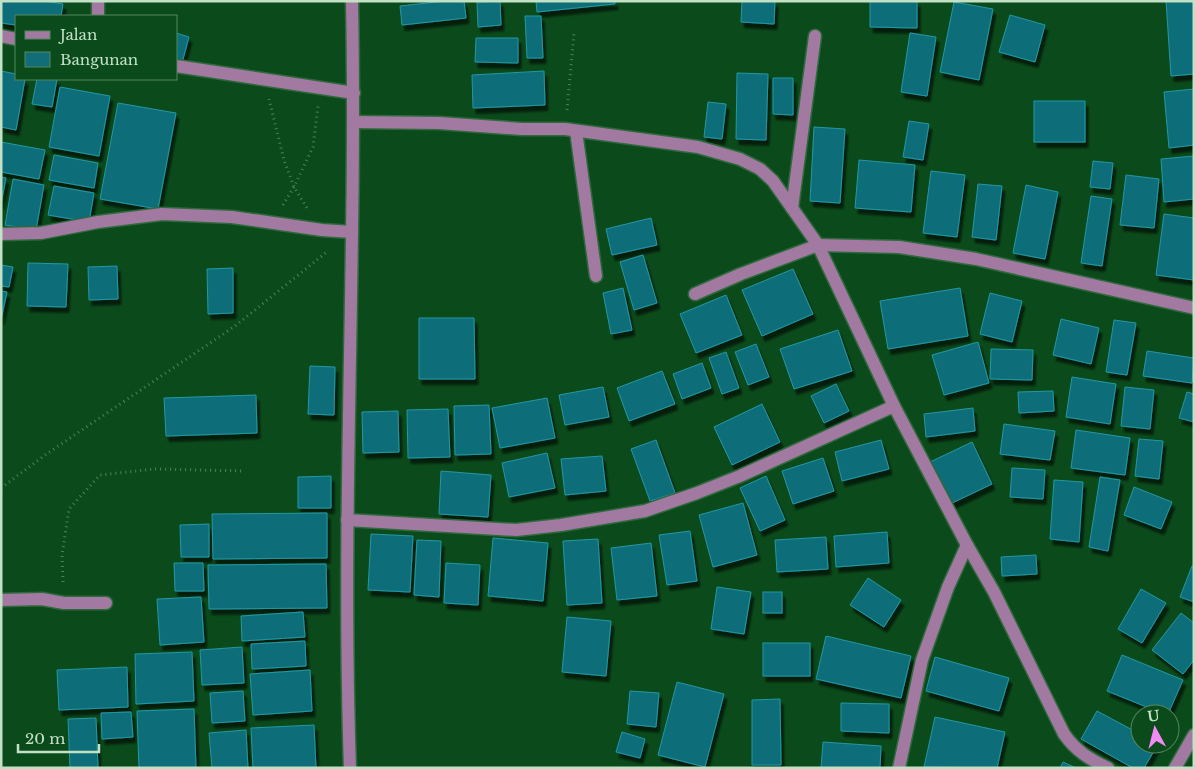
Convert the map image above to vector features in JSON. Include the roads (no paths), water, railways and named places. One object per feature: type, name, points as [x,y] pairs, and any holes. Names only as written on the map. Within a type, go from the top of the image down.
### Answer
[{"type":"street","points":[[98,1],[98,15]]},
{"type":"street","points":[[350,768],[347,520],[354,122],[352,1]]},
{"type":"street","points":[[1,36],[15,39]]},
{"type":"street","points":[[792,208],[814,36]]},
{"type":"street","points":[[178,66],[354,93]]},
{"type":"street","points":[[354,122],[439,123],[522,129],[570,130],[698,147],[740,159],[760,168],[773,181],[818,246],[894,406],[1002,608],[1064,734],[1077,750],[1090,760],[1108,768]]},
{"type":"street","points":[[570,130],[596,276]]},
{"type":"street","points":[[1,234],[41,233],[98,222],[162,214],[232,217],[322,230],[352,232]]},
{"type":"street","points":[[695,294],[741,274],[818,246],[900,247],[976,259],[1194,308]]},
{"type":"street","points":[[347,520],[516,530],[562,525],[645,511],[740,476],[894,406]]},
{"type":"street","points":[[899,768],[922,660],[948,588],[967,545]]},
{"type":"street","points":[[1,600],[42,599],[64,603],[106,603]]},
{"type":"street","points":[[1174,768],[1194,735]]}]
